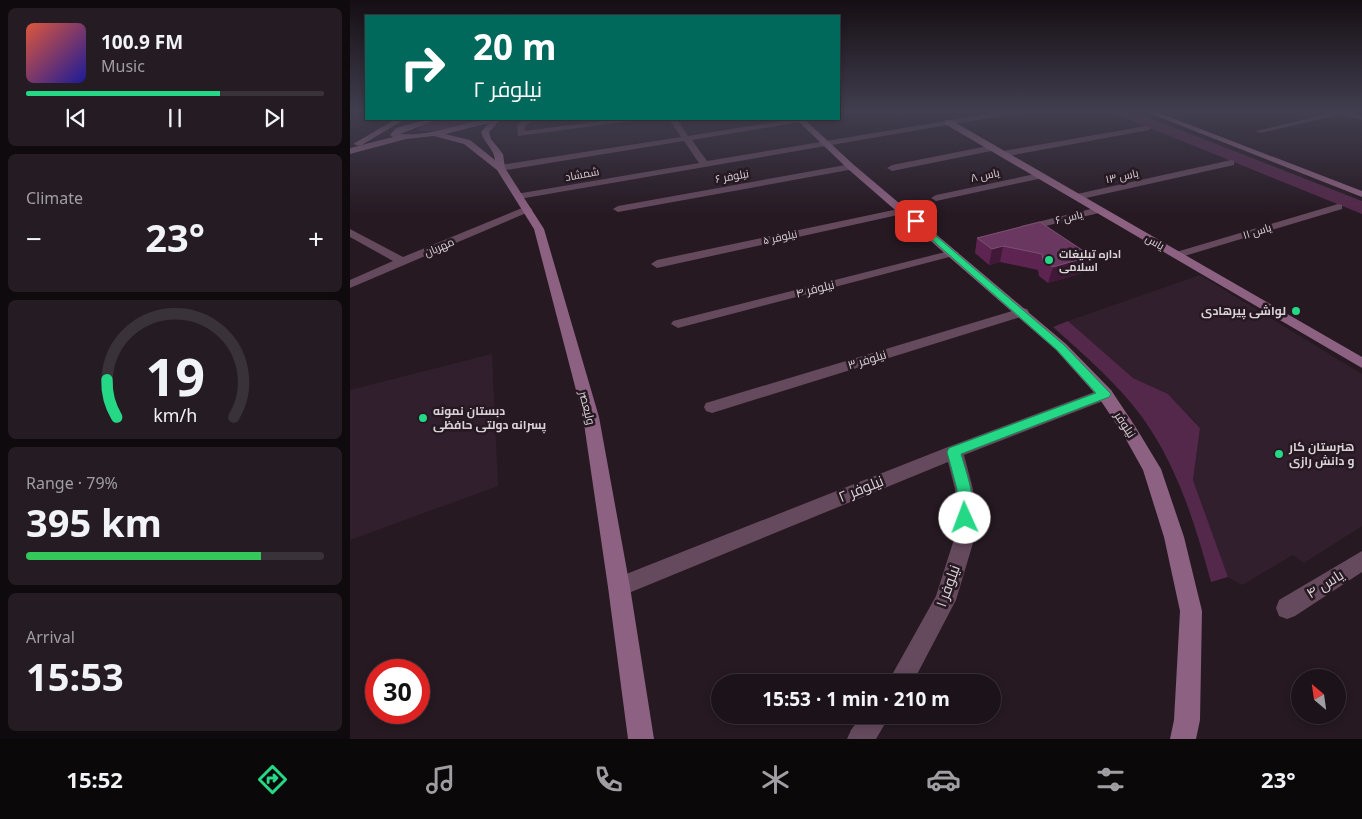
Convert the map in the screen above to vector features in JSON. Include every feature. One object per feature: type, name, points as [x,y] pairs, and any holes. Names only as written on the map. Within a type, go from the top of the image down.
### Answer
[{"type":"street","name":"ولیعصر","points":[[350,151],[373,145]]},
{"type":"street","name":"ولیعصر","points":[[471,145],[500,168],[523,202],[538,229],[590,417],[620,587],[641,739]]},
{"type":"street","points":[[491,145],[498,154],[500,168],[635,145]]},
{"type":"street","points":[[692,145],[704,164]]},
{"type":"street","name":"شمشاد","points":[[523,202],[704,164],[807,145]]},
{"type":"street","name":"نیلوفر","points":[[829,145],[851,167],[1061,347],[1105,394],[1152,469],[1174,537],[1192,611],[1187,720],[1182,739]]},
{"type":"street","name":"یاس","points":[[989,145],[1362,363]]},
{"type":"street","points":[[1003,154],[1050,145]]},
{"type":"street","points":[[1237,145],[1362,194]]},
{"type":"street","points":[[1259,145],[1357,182]]},
{"type":"street","points":[[892,168],[993,148]]},
{"type":"street","name":"یاس ۱۳","points":[[1077,197],[1230,163]]},
{"type":"street","name":"نیلوفر ۶","points":[[618,209],[851,167]]},
{"type":"street","name":"یاس ۸","points":[[936,198],[1040,176]]},
{"type":"street","name":"مهربان","points":[[350,284],[403,262],[523,202]]},
{"type":"street","name":"یاس ۱۱","points":[[1177,256],[1338,207]]},
{"type":"street","name":"یاس ۶","points":[[1017,230],[1099,210]]},
{"type":"street","name":"نیلوفر ۵","points":[[657,264],[903,211]]},
{"type":"street","points":[[350,232],[403,262]]},
{"type":"street","name":"نیلوفر ۴","points":[[678,324],[953,253]]},
{"type":"street","name":"نیلوفر ۳","points":[[712,407],[1022,312]]},
{"type":"street","name":"نیلوفر ۲","points":[[620,587],[954,452],[1105,394]]},
{"type":"street","name":"نیلوفر ۱","points":[[904,674],[945,600],[966,533],[964,489],[954,452]]},
{"type":"street","name":"یاس ۴","points":[[1287,608],[1362,561]]},
{"type":"street","points":[[860,739],[871,724]]},
{"type":"shaded area","points":[[1193,145],[1220,145],[1362,201],[1362,214]]},
{"type":"shaded area","name":"هنرستان کار و دانش رازی","points":[[1200,275],[1362,374],[1362,526],[1304,563],[1293,555],[1242,585],[1228,577],[1193,480],[1200,427],[1168,394],[1133,378],[1068,321]]},
{"type":"shaded area","points":[[1068,321],[1133,378],[1168,394],[1200,428],[1193,480],[1228,577],[1211,582],[1192,517],[1166,456],[1142,417],[1122,393],[1053,327]]},
{"type":"shaded area","name":"دبستان نمونه پسرانه دولتی حافظی","points":[[492,354],[498,486],[350,540],[350,390]]},
{"type":"building","points":[[1040,222],[1091,256],[1053,267],[1043,260],[1042,254],[1003,246],[992,249],[977,238]]},
{"type":"place","name":"اداره تبلیغات اسلامی","points":[[1049,260]]},
{"type":"place","name":"لواشی پیرهادی","points":[[1296,311]]},
{"type":"place","name":"دبستان نمونه پسرانه دولتی حافظی","points":[[423,418]]},
{"type":"place","name":"هنرستان کار و دانش رازی","points":[[1279,454]]},
{"type":"route","points":[[916,221],[1061,347],[1105,394],[954,452],[964,489],[965,518]]}]
